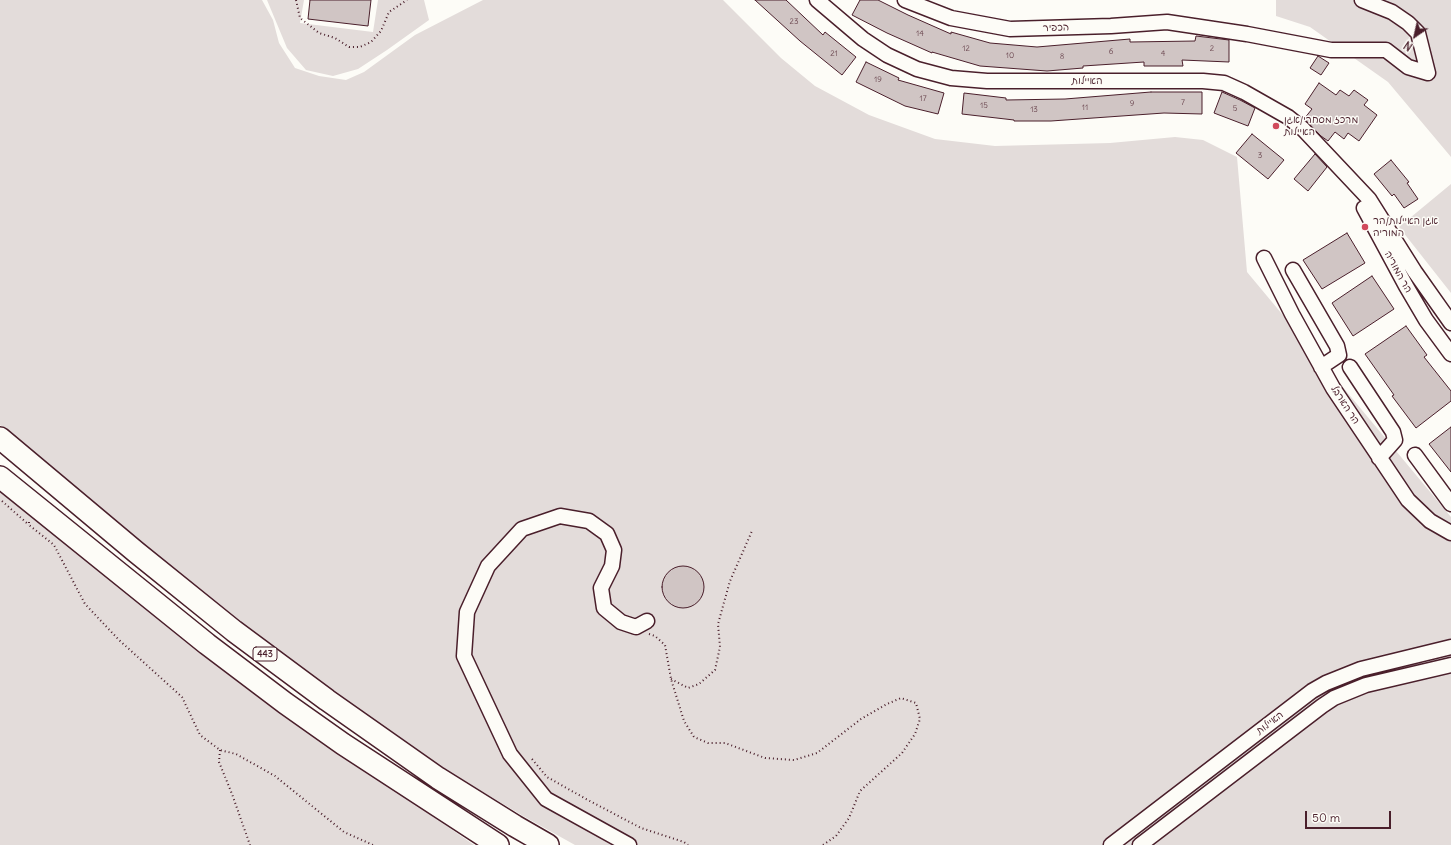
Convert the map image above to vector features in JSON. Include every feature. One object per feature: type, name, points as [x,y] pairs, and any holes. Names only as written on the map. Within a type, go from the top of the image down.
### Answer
[{"type":"highway","name":"443","points":[[0,438],[136,552],[234,631],[327,700],[438,778],[548,845]]},
{"type":"highway","name":"443","points":[[0,477],[207,644],[284,703],[343,744],[498,845]]},
{"type":"street","name":"האיילות","points":[[817,0],[863,39],[887,55],[917,68],[951,78],[987,81],[1203,81],[1224,83],[1244,92],[1288,117],[1303,129],[1346,175]]},
{"type":"street","name":"הכפיר","points":[[905,0],[951,18],[1010,29],[1110,26],[1167,22],[1247,34],[1331,50],[1386,50],[1408,67],[1428,73],[1418,33],[1408,23],[1392,12],[1362,0]]},
{"type":"street","name":"הר המוריה","points":[[1346,175],[1369,199],[1415,272],[1451,322]]},
{"type":"street","name":"הר המוריה","points":[[1346,175],[1406,286],[1426,320],[1451,354]]},
{"type":"street","name":"הר הארבל","points":[[1264,258],[1292,314],[1333,388],[1404,494],[1430,521],[1451,533]]},
{"type":"street","points":[[1293,270],[1337,346],[1339,355],[1321,367]]},
{"type":"street","points":[[1350,367],[1393,432],[1395,440],[1380,458]]},
{"type":"street","points":[[1415,456],[1451,504]]},
{"type":"street","points":[[629,845],[546,800],[510,754],[464,656],[467,612],[488,566],[522,529],[560,516],[589,521],[607,534],[614,550],[612,566],[602,588],[604,608],[621,622],[641,624]]},
{"type":"street","name":"האיילות","points":[[1111,845],[1312,691],[1341,676],[1361,669],[1451,647]]},
{"type":"street","name":"האיילות","points":[[1140,845],[1334,698],[1366,685],[1451,665]]},
{"type":"path","points":[[296,0],[300,18],[319,33],[335,38],[349,47],[360,47],[371,42],[381,31],[389,12],[407,0]]},
{"type":"path","points":[[0,499],[54,545],[86,604],[119,640],[182,697],[200,735],[220,750],[236,754],[275,776],[344,832],[373,845]]},
{"type":"path","points":[[29,525],[30,520]]},
{"type":"path","points":[[671,679],[688,688],[699,684],[715,670],[720,647],[718,624],[730,581],[752,531]]},
{"type":"path","points":[[641,624],[666,645],[671,679],[684,721],[694,737],[708,743],[725,743],[765,758],[794,760],[817,752],[861,718],[887,704],[902,698],[916,704],[920,719],[915,734],[902,753],[860,791],[849,818],[836,836],[823,845]]},
{"type":"path","points":[[220,750],[219,762],[250,845]]},
{"type":"path","points":[[529,756],[548,777],[586,799],[641,828],[684,842],[688,845]]},
{"type":"shaded area","points":[[0,0],[262,0],[273,20],[279,43],[295,68],[319,76],[346,80],[364,72],[415,35],[483,0],[723,0],[781,58],[815,86],[869,115],[935,139],[995,146],[1110,143],[1175,137],[1203,140],[1237,157],[1247,272],[1451,517],[1451,845],[575,845],[523,816],[330,700],[0,425]]},
{"type":"shaded area","points":[[267,0],[304,0],[300,23],[373,32],[378,0],[424,0],[429,20],[358,69],[333,76],[306,70],[287,48]]},
{"type":"shaded area","points":[[1276,0],[1451,0],[1451,157],[1388,82],[1310,27],[1276,16]]},
{"type":"shaded area","points":[[1451,184],[1451,293],[1399,227]]},
{"type":"shaded area","points":[[0,492],[226,673],[474,845],[0,845]]},
{"type":"building","points":[[310,0],[371,0],[368,26],[308,19]]},
{"type":"building","points":[[755,0],[786,0],[823,35],[825,32],[856,57],[842,75],[800,41]]},
{"type":"building","points":[[860,0],[878,0],[951,34],[951,32],[990,43],[1037,47],[1130,39],[1130,42],[1195,41],[1196,36],[1229,40],[1229,62],[1182,60],[1183,66],[1144,66],[1144,62],[1083,66],[1083,68],[1047,71],[980,66],[932,53],[887,33],[852,15]]},
{"type":"building","points":[[1318,56],[1329,63],[1321,75],[1310,68]]},
{"type":"building","points":[[866,62],[899,78],[898,80],[944,93],[938,114],[905,106],[856,82]]},
{"type":"building","points":[[1319,83],[1336,95],[1340,90],[1349,96],[1354,90],[1368,100],[1364,105],[1377,115],[1359,141],[1348,133],[1344,139],[1335,132],[1328,141],[1304,119],[1312,109],[1305,104]]},
{"type":"building","points":[[1151,92],[1202,92],[1202,114],[1164,113],[1051,121],[1014,121],[962,114],[964,93],[1006,98],[1006,100],[1065,99]]},
{"type":"building","points":[[1222,92],[1255,108],[1248,126],[1214,113]]},
{"type":"building","points":[[1252,134],[1284,160],[1268,179],[1236,153]]},
{"type":"building","points":[[1315,154],[1327,167],[1308,191],[1294,179]]},
{"type":"building","points":[[1391,160],[1409,182],[1407,183],[1418,199],[1404,208],[1394,194],[1392,196],[1374,174]]},
{"type":"building","points":[[1347,233],[1365,263],[1322,289],[1303,260]]},
{"type":"building","points":[[1372,276],[1394,309],[1353,336],[1332,303]]},
{"type":"building","points":[[1406,326],[1427,355],[1424,357],[1451,391],[1451,401],[1416,428],[1392,396],[1394,395],[1365,354]]},
{"type":"building","points":[[1451,427],[1451,472],[1429,444]]},
{"type":"building","points":[[683,566],[698,572],[704,587],[698,602],[683,608],[668,602],[662,587],[668,572]]},
{"type":"place","name":"מרכז מסחרי/אגן האיילות","points":[[1276,126]]},
{"type":"place","name":"אגן האיילות/הר המוריה","points":[[1365,227]]}]
